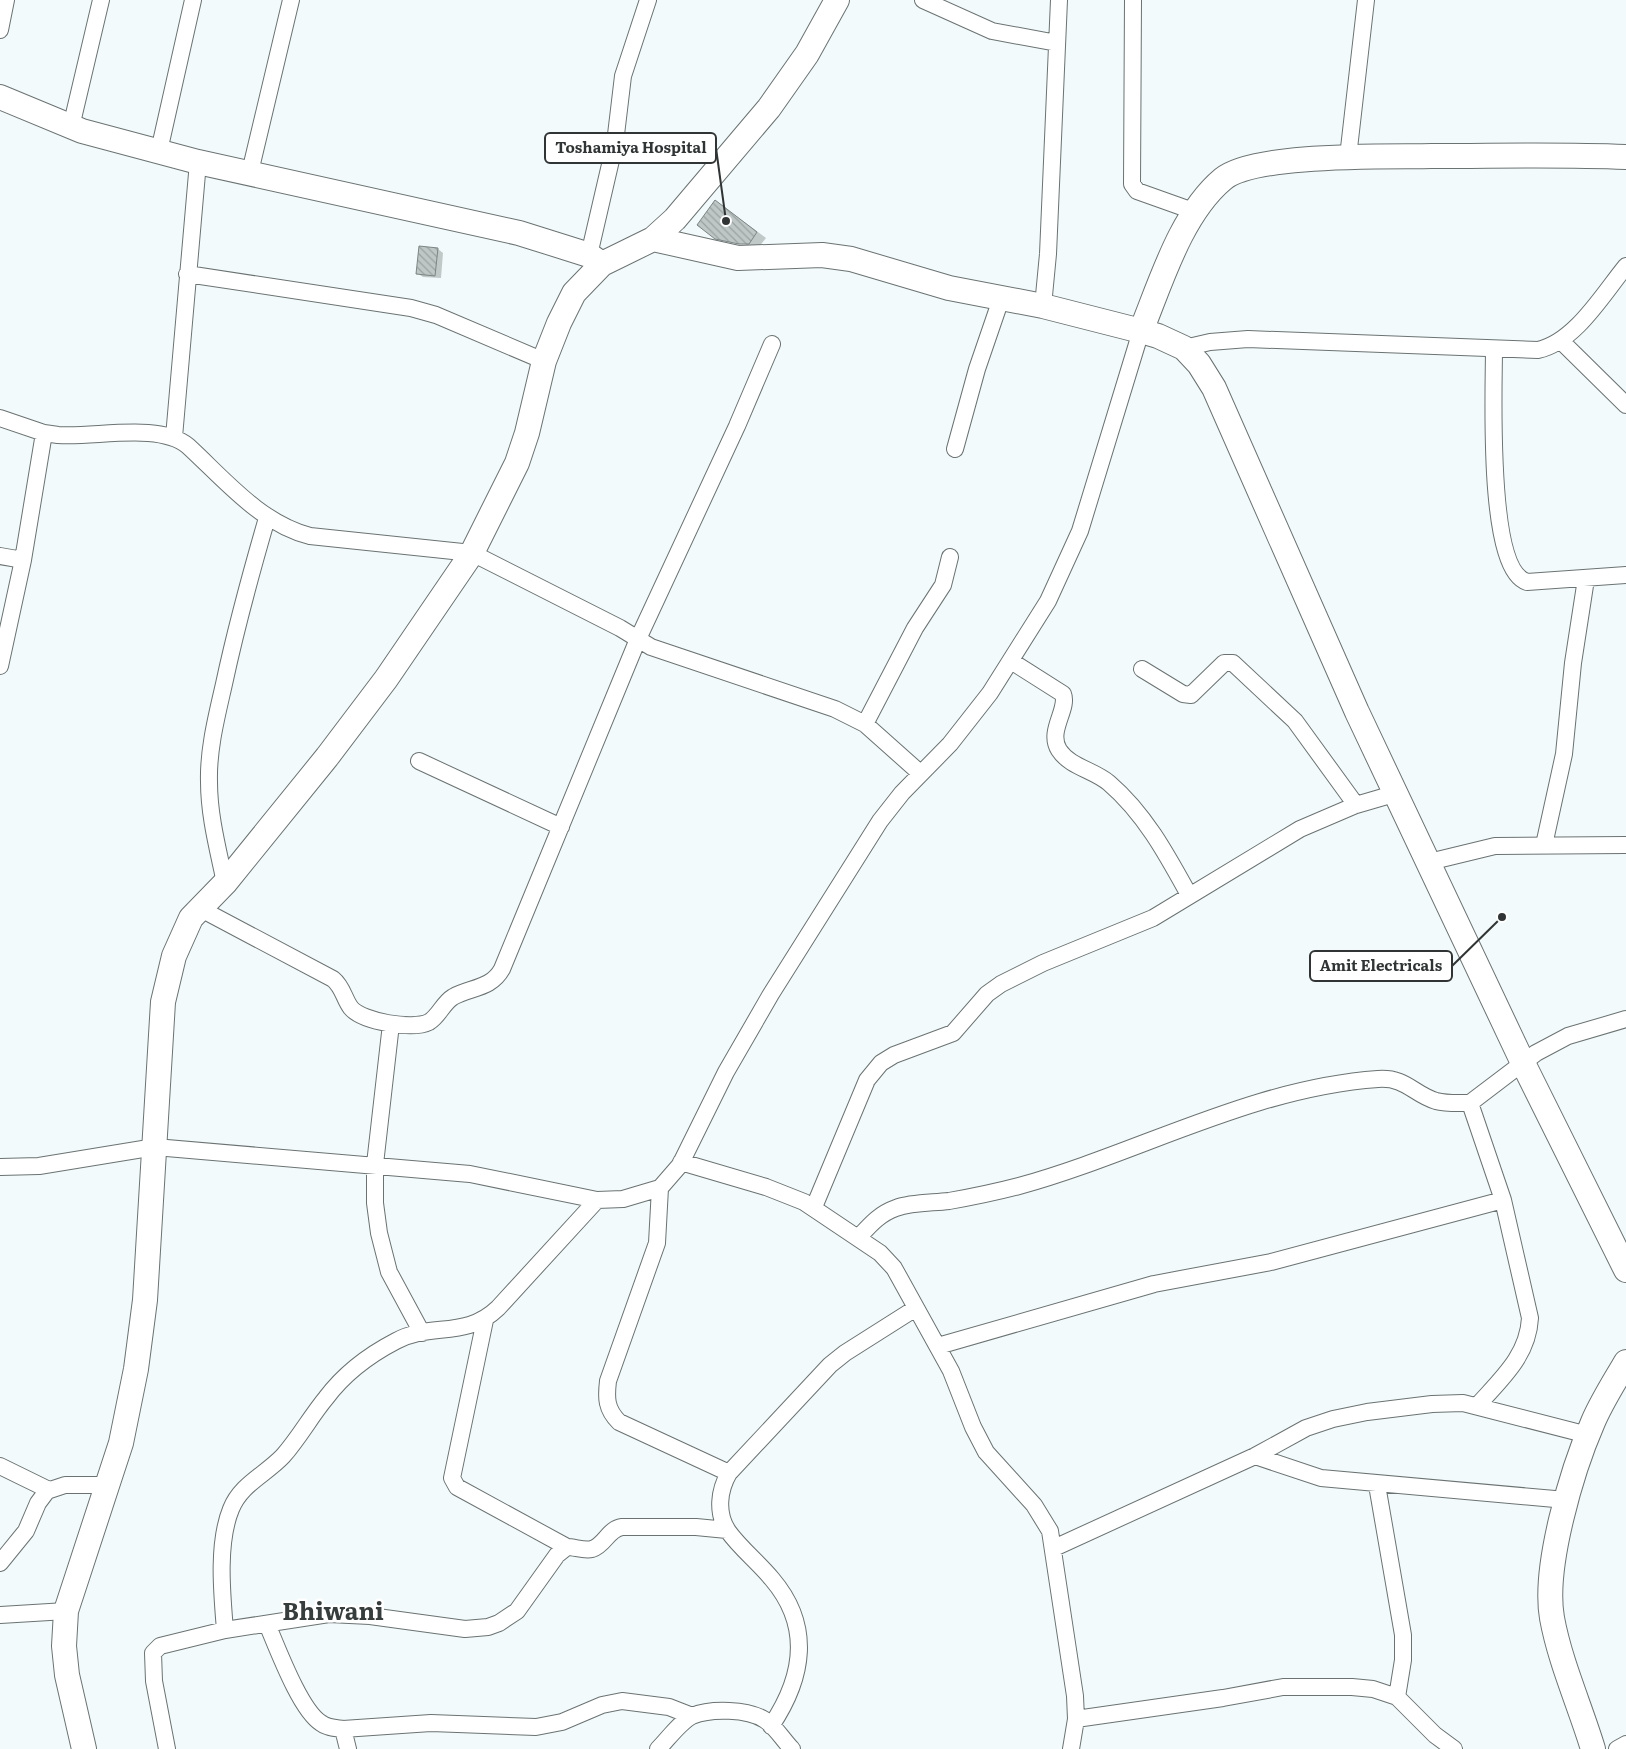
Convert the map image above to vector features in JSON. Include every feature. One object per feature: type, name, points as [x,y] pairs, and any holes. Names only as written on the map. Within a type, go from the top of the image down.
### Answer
[{"type":"street","points":[[0,30],[6,0]]},
{"type":"street","points":[[71,127],[101,0]]},
{"type":"street","points":[[159,151],[193,0]]},
{"type":"street","points":[[250,172],[291,0]]},
{"type":"street","points":[[84,1749],[67,1675],[64,1646],[66,1611],[121,1443],[136,1369],[145,1300],[163,1002],[174,956],[182,933],[199,908],[225,883],[327,757],[386,679],[472,553],[516,463],[527,433],[544,361],[559,323],[574,293],[596,259],[623,76],[648,0]]},
{"type":"street","points":[[0,98],[71,127],[198,162],[519,233],[596,259],[653,239],[686,206],[769,108],[807,54],[837,0]]},
{"type":"street","points":[[923,0],[992,31],[1057,43]]},
{"type":"street","points":[[1043,306],[1048,254],[1059,0]]},
{"type":"street","points":[[1133,0],[1132,184],[1137,191],[1196,212]]},
{"type":"street","points":[[1348,157],[1366,0]]},
{"type":"street","points":[[0,1166],[39,1166],[154,1147],[375,1164],[470,1174],[597,1200],[623,1199],[660,1188],[681,1162],[726,1072],[776,985],[880,821],[920,773],[950,744],[990,693],[1048,601],[1080,531],[1141,331],[1174,250],[1196,212],[1223,178],[1249,167],[1289,161],[1348,157],[1562,155],[1626,157]]},
{"type":"street","points":[[174,437],[198,162]]},
{"type":"street","points":[[653,239],[738,258],[822,255],[851,259],[949,288],[1043,306],[1141,331],[1184,348],[1199,364],[1214,388],[1357,712],[1397,793],[1523,1063],[1626,1270]]},
{"type":"street","points":[[1184,348],[1210,342],[1248,339],[1538,350],[1561,340],[1571,332],[1626,266]]},
{"type":"street","points":[[187,274],[411,308],[436,315],[544,361]]},
{"type":"street","points":[[955,449],[977,370],[1001,299]]},
{"type":"street","points":[[1561,340],[1626,405]]},
{"type":"street","points":[[199,908],[333,979],[340,984],[351,1008],[356,1012],[368,1018],[391,1024],[425,1023],[435,1017],[452,997],[494,981],[502,969],[638,639],[737,426],[772,344]]},
{"type":"street","points":[[1494,349],[1496,509],[1512,569],[1520,580],[1527,582],[1626,575]]},
{"type":"street","points":[[0,418],[44,433],[67,436],[130,434],[174,437],[188,446],[267,518],[285,528],[310,536],[472,553],[638,639],[676,656],[824,704],[865,724],[920,773]]},
{"type":"street","points":[[0,666],[3,642],[23,560],[44,433]]},
{"type":"street","points":[[225,883],[211,813],[208,779],[210,757],[218,708],[238,622],[267,518]]},
{"type":"street","points":[[0,556],[23,560]]},
{"type":"street","points":[[865,724],[912,634],[943,585],[950,557]]},
{"type":"street","points":[[1544,845],[1564,754],[1573,663],[1586,579]]},
{"type":"street","points":[[1011,661],[1062,694],[1064,700],[1056,730],[1057,746],[1060,751],[1074,764],[1109,783],[1131,805],[1151,830],[1189,896]]},
{"type":"street","points":[[1142,669],[1183,694],[1191,695],[1224,663],[1233,663],[1295,721],[1356,805]]},
{"type":"street","points":[[419,761],[560,827]]},
{"type":"street","points":[[814,1208],[867,1080],[881,1063],[903,1051],[953,1033],[987,994],[1001,984],[1043,963],[1153,918],[1282,838],[1356,805],[1397,793]]},
{"type":"street","points":[[1429,862],[1495,846],[1626,845]]},
{"type":"street","points":[[858,1238],[880,1216],[899,1207],[967,1198],[1019,1186],[1095,1162],[1254,1102],[1323,1088],[1385,1079],[1406,1083],[1438,1102],[1470,1103],[1536,1052],[1568,1036],[1626,1019]]},
{"type":"street","points":[[391,1024],[375,1164],[375,1203],[385,1259],[394,1283],[404,1297],[422,1333]]},
{"type":"street","points":[[1470,1103],[1503,1200],[1528,1306],[1530,1326],[1526,1344],[1518,1359],[1477,1406]]},
{"type":"street","points":[[681,1162],[794,1197],[814,1208],[858,1238],[889,1262],[938,1346],[959,1388],[980,1442],[992,1462],[1044,1518],[1050,1531],[1073,1677],[1076,1719],[1071,1749]]},
{"type":"street","points":[[660,1188],[657,1242],[608,1381],[606,1399],[611,1413],[619,1422],[729,1473]]},
{"type":"street","points":[[225,1630],[222,1587],[224,1538],[230,1510],[236,1498],[246,1486],[282,1457],[326,1397],[345,1376],[370,1356],[397,1340],[422,1333],[470,1327],[484,1320],[498,1308],[597,1200]]},
{"type":"street","points":[[938,1346],[1154,1284],[1271,1262],[1503,1200]]},
{"type":"street","points":[[771,1726],[798,1666],[800,1653],[798,1630],[784,1594],[727,1530],[722,1516],[720,1493],[729,1473],[830,1365],[856,1345],[916,1308]]},
{"type":"street","points":[[484,1320],[452,1478],[458,1488],[567,1547],[592,1549],[600,1545],[614,1530],[622,1527],[696,1527],[727,1530]]},
{"type":"street","points":[[1593,1749],[1552,1617],[1550,1580],[1566,1500],[1588,1435],[1593,1421],[1626,1362]]},
{"type":"street","points":[[1054,1548],[1255,1456],[1306,1428],[1333,1419],[1432,1404],[1457,1403],[1477,1406],[1588,1435]]},
{"type":"street","points":[[1255,1456],[1312,1476],[1377,1485],[1467,1490],[1566,1500]]},
{"type":"street","points":[[0,1466],[49,1490]]},
{"type":"street","points":[[0,1563],[26,1531],[41,1497],[49,1490],[65,1485],[108,1485]]},
{"type":"street","points":[[1377,1485],[1403,1634],[1403,1660],[1397,1697]]},
{"type":"street","points":[[167,1749],[154,1681],[153,1652],[160,1646],[225,1630],[313,1616],[347,1614],[465,1629],[488,1627],[499,1623],[517,1611],[557,1555],[567,1547]]},
{"type":"street","points":[[0,1615],[66,1611]]},
{"type":"street","points":[[266,1624],[296,1689],[321,1724],[343,1729],[416,1723],[536,1727],[562,1722],[602,1705],[622,1701],[669,1707],[692,1716],[713,1712],[736,1712],[760,1718],[771,1726],[792,1749]]},
{"type":"street","points":[[1076,1719],[1223,1698],[1283,1687],[1366,1688],[1397,1697],[1430,1730],[1454,1749]]},
{"type":"street","points":[[658,1749],[692,1716]]},
{"type":"street","points":[[343,1729],[348,1749]]},
{"type":"street","points":[[1617,1749],[1626,1744]]},
{"type":"building","points":[[715,200],[757,232],[749,244],[715,239],[697,225]]},
{"type":"building","points":[[419,246],[438,248],[435,276],[416,274]]},
{"type":"place","name":"Toshamiya Hospital","points":[[726,221]]},
{"type":"place","name":"Amit Electricals","points":[[1502,917]]},
{"type":"district","name":"Bhiwani","points":[[333,1609]]}]
